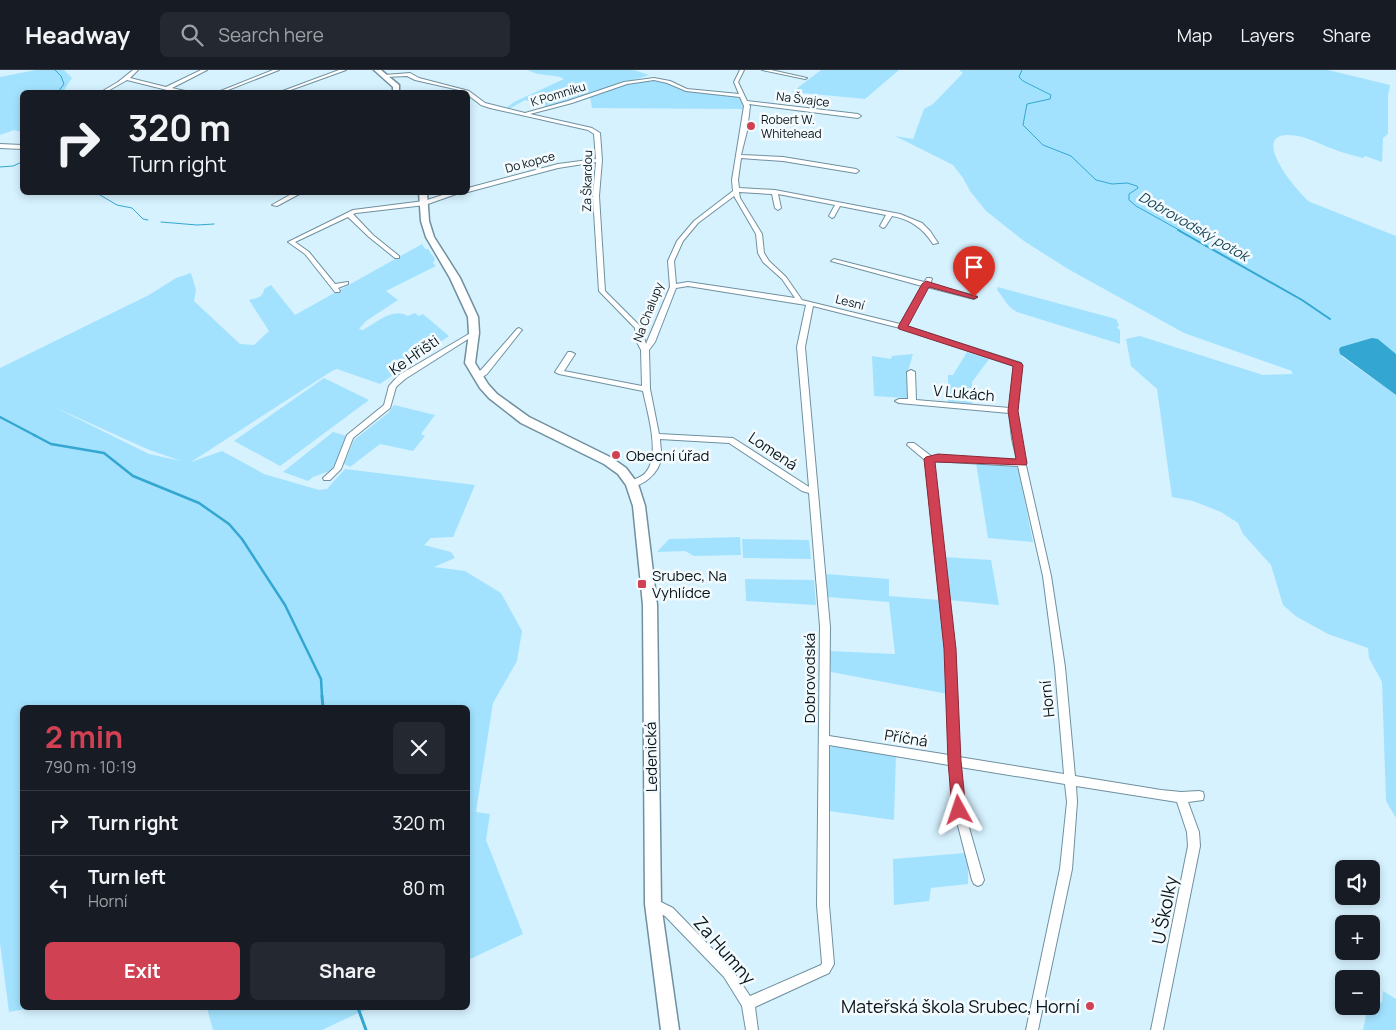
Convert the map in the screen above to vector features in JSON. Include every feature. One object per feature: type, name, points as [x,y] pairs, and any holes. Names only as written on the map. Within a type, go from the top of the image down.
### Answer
[{"type":"main road","points":[[377,70],[397,86],[396,90]]},
{"type":"main road","points":[[424,195],[428,232],[466,298],[473,317],[474,333],[470,363],[478,376],[493,396],[515,414],[608,460],[622,471],[632,484]]},
{"type":"main road","name":"Ledenická","points":[[632,484],[639,506],[650,605],[653,904],[657,943],[668,1003],[670,1030]]},
{"type":"street","points":[[106,90],[136,70]]},
{"type":"street","points":[[168,89],[205,70]]},
{"type":"street","points":[[225,90],[276,70]]},
{"type":"street","points":[[288,90],[344,70]]},
{"type":"street","points":[[742,70],[736,82],[744,99],[746,117],[735,191],[759,234],[761,253],[766,262],[784,278],[805,302]]},
{"type":"street","points":[[764,70],[805,78]]},
{"type":"street","name":"Za Škardou","points":[[385,76],[408,74],[417,79],[456,90]]},
{"type":"street","points":[[126,78],[173,90]]},
{"type":"street","name":"K Pomníku","points":[[524,114],[570,102],[606,89],[648,80],[661,80],[686,90],[744,99]]},
{"type":"street","name":"Za Škardou","points":[[470,95],[482,104],[595,130],[598,139],[599,160],[596,196],[602,291],[638,327],[640,340],[645,350]]},
{"type":"street","name":"Na Švajce","points":[[744,99],[858,116]]},
{"type":"street","points":[[0,146],[20,147]]},
{"type":"street","points":[[739,156],[783,159],[856,171]]},
{"type":"street","name":"Do kopce","points":[[470,189],[558,166],[599,160]]},
{"type":"street","points":[[735,191],[775,192],[890,213],[915,220],[924,227],[935,243]]},
{"type":"street","name":"Na Chalupy","points":[[632,484],[648,475],[657,460],[656,436],[646,389],[645,350],[651,342],[672,287],[671,260],[680,241],[696,222],[735,191]]},
{"type":"street","points":[[775,192],[778,208]]},
{"type":"street","points":[[275,205],[294,195]]},
{"type":"street","points":[[346,283],[336,289],[307,253],[289,241],[349,214],[368,209],[425,204],[450,195]]},
{"type":"street","points":[[832,216],[839,203]]},
{"type":"street","points":[[884,226],[890,213]]},
{"type":"street","points":[[349,214],[396,257]]},
{"type":"street","points":[[834,261],[928,282],[974,297]]},
{"type":"street","points":[[866,269],[871,263]]},
{"type":"street","points":[[902,327],[928,282]]},
{"type":"street","name":"Lesní","points":[[672,287],[688,284],[805,302],[902,327],[1018,365]]},
{"type":"street","name":"Dobrovodská","points":[[748,1004],[825,969],[828,964],[823,905],[825,626],[801,347],[805,302]]},
{"type":"street","points":[[478,376],[484,372],[519,330]]},
{"type":"street","name":"Ke Hřišti","points":[[327,478],[337,469],[350,438],[387,406],[393,386],[402,377],[474,333]]},
{"type":"street","points":[[571,354],[558,372],[646,389]]},
{"type":"street","name":"Horní","points":[[1018,365],[1013,411],[1022,463],[1047,576],[1060,667],[1072,802],[1066,869],[1032,1030]]},
{"type":"street","name":"V Lukách","points":[[911,372],[912,402]]},
{"type":"street","name":"V Lukách","points":[[899,401],[1013,411]]},
{"type":"street","name":"Lomená","points":[[656,436],[730,440],[805,489],[813,490]]},
{"type":"street","points":[[911,445],[929,459],[1022,463]]},
{"type":"street","points":[[929,459],[950,649],[954,761],[959,810],[978,880]]},
{"type":"street","name":"Příčná","points":[[825,740],[1071,781],[1181,797],[1200,796]]},
{"type":"street","name":"U Školky","points":[[1158,1030],[1194,846],[1192,825],[1181,797]]},
{"type":"street","name":"Za Humny","points":[[653,904],[669,912],[728,973],[748,1004],[752,1030]]},
{"type":"shaded area","points":[[36,70],[64,70],[72,78],[64,90],[20,90],[20,132],[14,130],[0,135],[0,77]]},
{"type":"shaded area","points":[[528,70],[634,70],[649,75],[548,107],[525,100],[509,109],[505,109],[514,102],[564,79],[557,76],[537,74]]},
{"type":"shaded area","points":[[821,70],[899,70],[865,99],[792,92]]},
{"type":"shaded area","points":[[959,70],[1328,70],[1390,85],[1388,96],[1388,134],[1383,138],[1382,162],[1365,156],[1363,158],[1344,153],[1295,135],[1278,137],[1273,144],[1280,165],[1296,188],[1310,202],[1396,236],[1396,354],[1378,339],[1341,356],[1396,395],[1396,818],[1386,801],[1382,682],[1369,658],[1368,648],[1328,634],[1297,617],[1283,605],[1271,565],[1243,534],[1238,523],[1221,512],[1193,501],[1172,497],[1157,389],[1131,366],[1126,339],[1140,336],[1263,375],[1292,374],[1292,371],[1184,333],[1068,269],[1024,241],[986,211],[953,165],[895,136],[913,139],[924,109],[933,104],[963,73]]},
{"type":"shaded area","points":[[653,81],[667,83],[691,92],[738,97],[741,99],[743,109],[592,108],[590,97],[612,88]]},
{"type":"shaded area","points":[[422,244],[435,259],[433,263],[436,266],[386,291],[398,300],[366,321],[359,329],[363,330],[379,320],[396,313],[408,316],[415,313],[419,316],[423,314],[449,336],[380,384],[337,369],[332,371],[191,462],[222,451],[264,474],[319,490],[327,489],[345,469],[475,485],[453,537],[431,538],[424,545],[451,552],[455,558],[434,567],[465,571],[501,593],[522,631],[517,661],[493,703],[476,812],[490,814],[486,840],[523,934],[470,959],[470,705],[20,705],[20,1010],[9,1012],[0,943],[0,368],[149,295],[176,278],[191,273],[196,290],[194,301],[240,344],[254,345],[269,331],[249,300],[261,296],[264,289],[271,285],[295,315]],"holes":[[[52,406],[147,449],[181,461],[149,454]]]},
{"type":"shaded area","points":[[998,287],[1116,319],[1119,325],[1117,328],[1120,330],[1120,344],[1017,312],[1006,302],[997,290]]},
{"type":"shaded area","points":[[1372,338],[1378,339],[1396,354],[1396,395],[1340,354],[1339,349],[1341,347]]},
{"type":"shaded area","points":[[967,352],[989,359],[972,382],[972,404],[948,402],[948,375],[953,375]]},
{"type":"shaded area","points":[[913,354],[908,371],[907,398],[874,396],[872,356],[891,359],[892,356]]},
{"type":"shaded area","points":[[324,378],[369,400],[280,466],[234,441]]},
{"type":"shaded area","points":[[394,405],[435,415],[421,434],[425,436],[413,451],[380,444],[350,467],[344,464],[354,440],[388,413]]},
{"type":"shaded area","points":[[333,432],[347,436],[332,470],[313,477],[308,481],[283,472]]},
{"type":"shaded area","points":[[976,463],[1011,465],[1018,468],[1033,542],[988,538]]},
{"type":"shaded area","points":[[740,537],[741,555],[694,556],[685,551],[657,552],[669,539]]},
{"type":"shaded area","points":[[742,539],[809,540],[811,559],[743,558]]},
{"type":"shaded area","points":[[944,557],[991,560],[999,605],[949,600]]},
{"type":"shaded area","points":[[826,574],[889,579],[889,596],[939,600],[948,694],[831,672],[829,651],[895,654],[889,602],[828,597]]},
{"type":"shaded area","points":[[745,579],[814,580],[816,605],[746,601]]},
{"type":"shaded area","points":[[835,744],[896,754],[894,820],[829,811],[830,749]]},
{"type":"shaded area","points":[[965,853],[968,857],[968,884],[931,888],[929,901],[894,905],[893,859]]},
{"type":"shaded area","points":[[1383,991],[1396,999],[1396,1030],[1363,1030],[1366,1015],[1380,1015],[1380,1002],[1382,1003]]},
{"type":"shaded area","points":[[208,1010],[365,1010],[322,1030],[213,1030]]},
{"type":"waterway","points":[[55,70],[61,76],[64,84],[60,90]]},
{"type":"waterway","name":"Dobrovodský potok","points":[[1022,70],[1019,77],[1023,81],[1051,95],[1050,99],[1027,104],[1023,125],[1043,145],[1071,156],[1096,180],[1112,184],[1127,183],[1137,186],[1138,188],[1129,194],[1129,200],[1136,206],[1181,231]]},
{"type":"waterway","points":[[0,167],[13,166],[20,163]]},
{"type":"waterway","points":[[100,195],[117,205],[132,208],[143,219],[148,220]]},
{"type":"waterway","points":[[161,222],[197,225],[214,224]]},
{"type":"waterway","name":"Dobrovodský potok","points":[[1178,230],[1302,300],[1330,319]]},
{"type":"waterway","points":[[0,417],[36,436]]},
{"type":"waterway","points":[[34,435],[51,444],[104,453],[133,476],[199,503],[229,524],[242,539],[285,605],[321,679],[322,697]]},
{"type":"waterway","points":[[322,696],[323,705]]},
{"type":"waterway","points":[[359,1010],[366,1030]]},
{"type":"place","name":"Robert W. Whitehead","points":[[751,126]]},
{"type":"place","name":"Obecní úřad","points":[[616,455]]},
{"type":"place","name":"Srubec, Na Vyhlídce","points":[[642,584]]},
{"type":"place","name":"Mateřská škola Srubec, Horní","points":[[1090,1006]]},
{"type":"route","points":[[959,810],[954,761],[950,649],[929,459],[1022,463],[1016,439],[1013,411],[1018,365],[902,327],[926,284],[974,297]]}]
